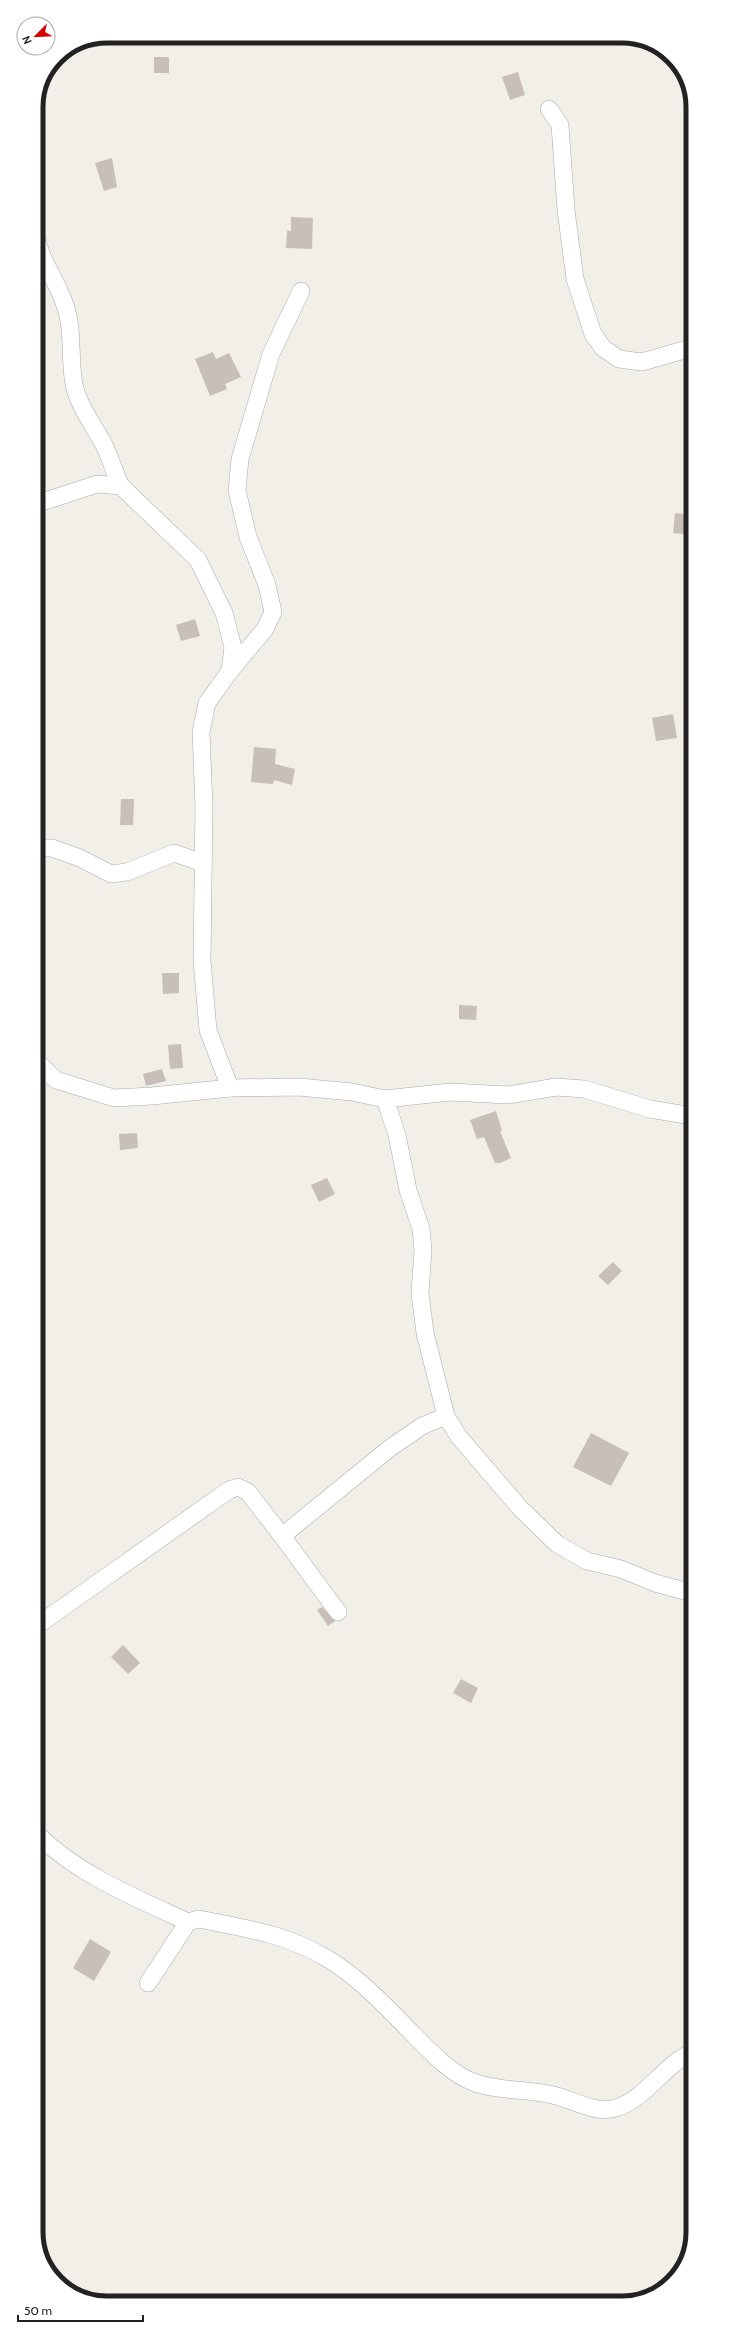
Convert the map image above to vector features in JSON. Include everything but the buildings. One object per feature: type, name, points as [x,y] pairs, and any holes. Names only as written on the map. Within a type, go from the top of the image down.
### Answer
[{"type":"street","points":[[550,109],[560,125],[566,210],[575,279],[592,334],[603,348],[619,359],[642,362],[686,349]]},
{"type":"street","points":[[43,259],[65,305],[72,341],[74,384],[122,486],[198,560],[224,613],[232,640],[233,647],[230,672]]},
{"type":"street","points":[[230,1088],[208,1030],[202,961],[202,732],[207,703],[265,629],[273,612],[267,586],[248,537],[237,490],[240,459],[271,354],[301,291]]},
{"type":"street","points":[[43,502],[97,484],[122,486]]},
{"type":"street","points":[[43,848],[52,848],[80,858],[111,874],[127,872],[174,853],[203,863]]},
{"type":"street","points":[[43,1068],[56,1080],[114,1098],[152,1096],[230,1088],[298,1087],[352,1092],[385,1098],[450,1092],[508,1095],[556,1087],[584,1089],[650,1109],[686,1115]]},
{"type":"street","points":[[385,1098],[397,1135],[408,1190],[421,1228],[423,1250],[420,1293],[425,1333],[446,1416],[459,1436],[520,1508],[557,1544],[587,1561],[621,1569],[655,1582],[686,1591]]},
{"type":"street","points":[[282,1536],[390,1448],[422,1426],[446,1416]]},
{"type":"street","points":[[43,1621],[229,1490],[238,1487],[248,1492],[338,1612]]},
{"type":"street","points":[[43,1839],[58,1852],[110,1885],[188,1922],[199,1919],[268,1932],[292,1940],[327,1959],[351,1974],[438,2059],[474,2082],[549,2094],[599,2109],[610,2109],[630,2103],[669,2067],[686,2056]]},
{"type":"street","points":[[148,1982],[188,1922]]}]
